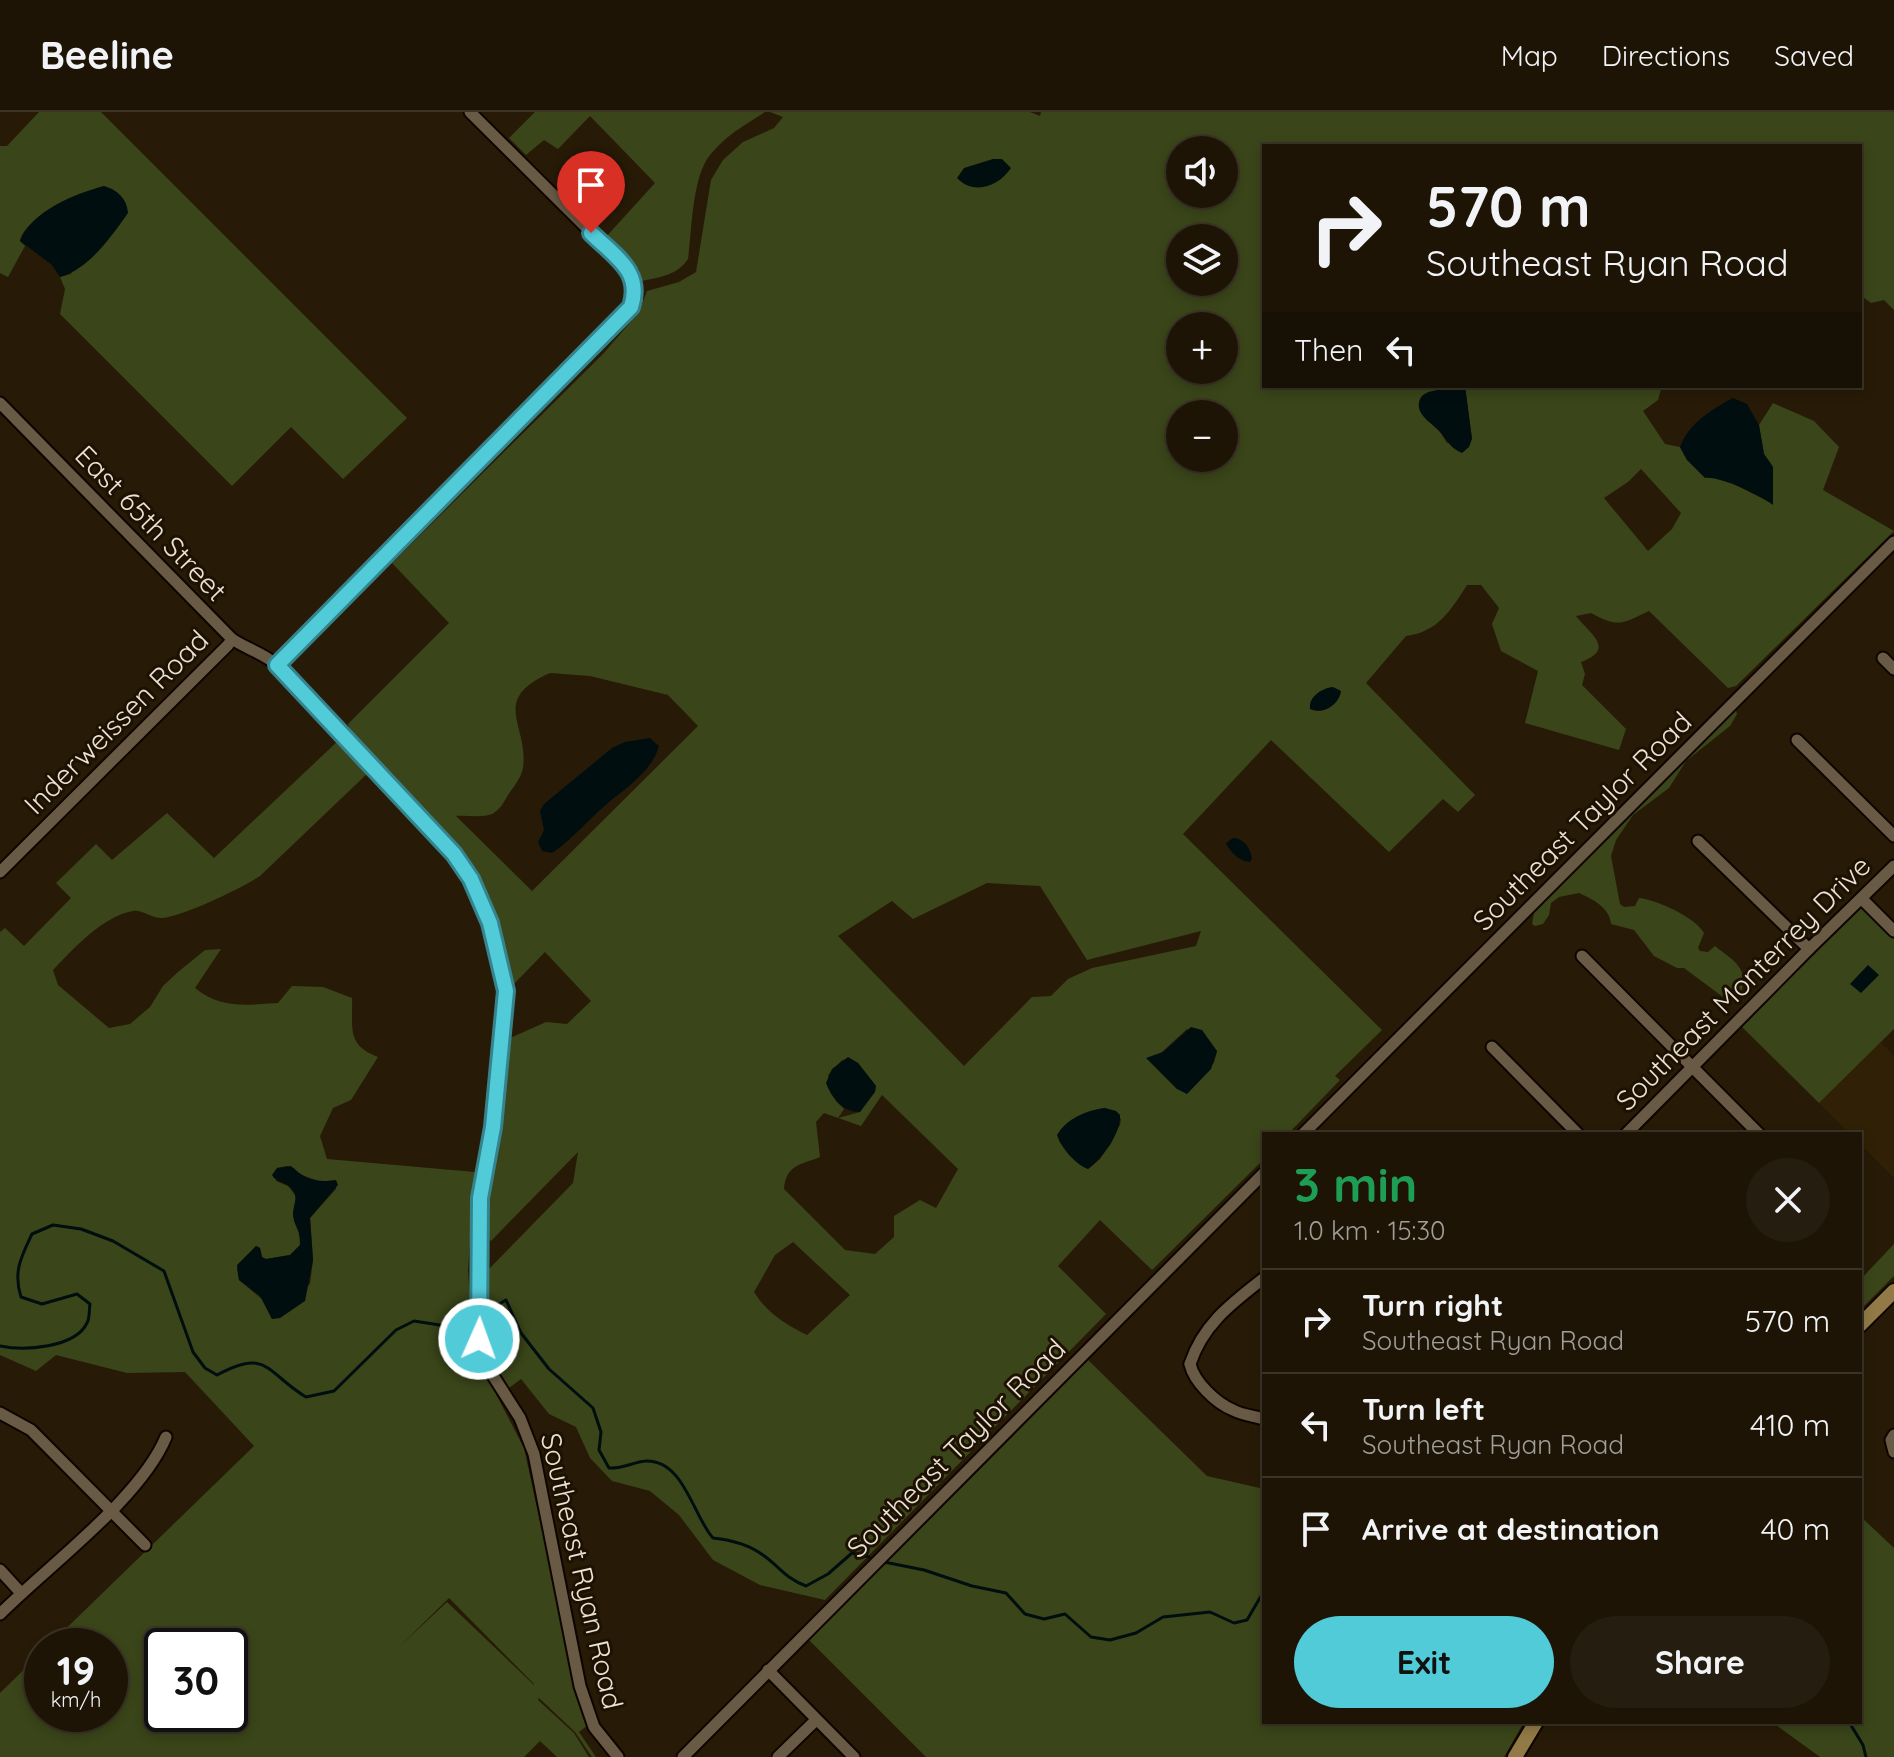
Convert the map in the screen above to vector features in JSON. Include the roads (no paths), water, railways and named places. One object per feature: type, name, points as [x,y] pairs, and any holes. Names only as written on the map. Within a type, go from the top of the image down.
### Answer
[{"type":"main road","points":[[1862,1323],[1894,1291]]},
{"type":"main road","points":[[1515,1757],[1535,1724]]},
{"type":"street","points":[[277,665],[631,307],[635,288],[632,273],[470,112]]},
{"type":"street","name":"East 65th Street","points":[[0,403],[232,639],[264,654],[277,665]]},
{"type":"street","name":"Southeast Taylor Road","points":[[1305,1132],[1894,542]]},
{"type":"street","name":"Inderweissen Road","points":[[0,872],[232,639]]},
{"type":"street","points":[[1883,658],[1894,669]]},
{"type":"street","name":"Southeast Ryan Road","points":[[277,665],[454,854],[471,879],[493,934],[506,991],[493,1127],[480,1198],[479,1339],[483,1360],[520,1418],[534,1454],[580,1686],[594,1727],[618,1757]]},
{"type":"street","points":[[1797,740],[1894,836]]},
{"type":"street","points":[[1698,841],[1809,949]]},
{"type":"street","name":"Southeast Monterrey Drive","points":[[1628,1132],[1894,866]]},
{"type":"street","points":[[1862,899],[1894,931]]},
{"type":"street","points":[[1582,956],[1757,1132]]},
{"type":"street","points":[[1492,1047],[1576,1132]]},
{"type":"street","name":"Southeast Taylor Road","points":[[683,1757],[1262,1175]]},
{"type":"street","points":[[1262,1280],[1212,1322],[1184,1365],[1226,1406],[1262,1418]]},
{"type":"street","points":[[0,1413],[31,1430],[145,1545]]},
{"type":"street","points":[[0,1614],[148,1471],[166,1437]]},
{"type":"street","points":[[0,1570],[21,1593]]},
{"type":"street","points":[[768,1670],[854,1757]]},
{"type":"street","points":[[778,1757],[816,1720]]},
{"type":"waterway","points":[[0,1346],[35,1348],[61,1343],[81,1331],[88,1321],[90,1304],[77,1294],[42,1304],[21,1297],[19,1265],[32,1234],[53,1225],[81,1229],[113,1241],[164,1271],[193,1352],[205,1368],[217,1375],[247,1363],[257,1363],[266,1366],[306,1397],[334,1391],[396,1330],[414,1321],[446,1326],[473,1318]]},
{"type":"waterway","points":[[486,1312],[506,1300],[521,1333],[549,1369],[593,1408],[601,1432],[599,1450],[609,1468],[646,1461],[659,1463],[670,1470],[679,1479],[713,1538],[752,1548],[806,1586],[828,1574],[852,1553],[869,1557]]},
{"type":"waterway","points":[[884,1562],[1006,1593],[1025,1614],[1044,1619],[1065,1614],[1091,1637],[1110,1640],[1136,1633],[1163,1617],[1210,1612],[1234,1623],[1247,1620],[1262,1594]]},
{"type":"waterway","points":[[1850,1724],[1863,1745],[1866,1757]]}]
